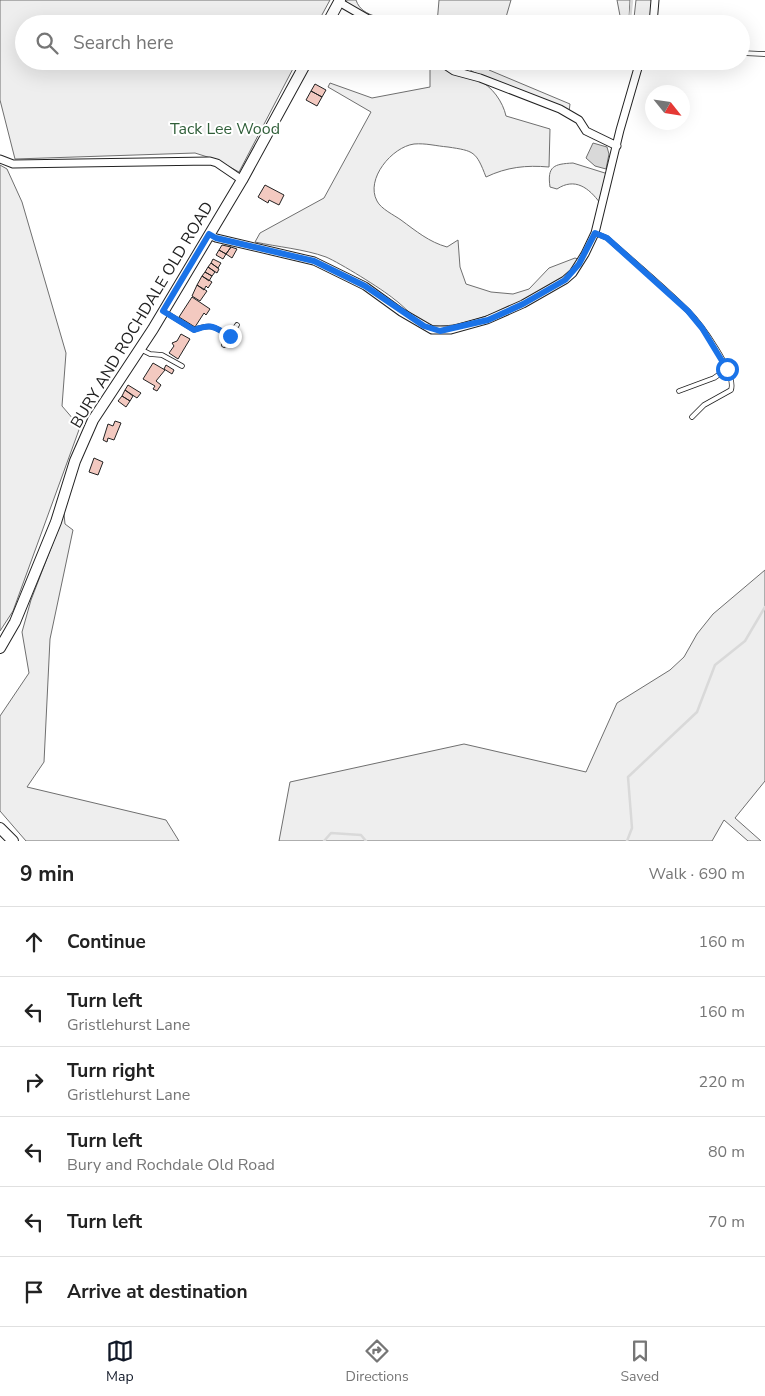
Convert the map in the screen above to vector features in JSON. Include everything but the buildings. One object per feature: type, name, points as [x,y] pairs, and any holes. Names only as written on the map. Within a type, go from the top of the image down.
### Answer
[{"type":"main road","points":[[332,15],[339,1]]},
{"type":"main road","name":"BURY AND ROCHDALE OLD ROAD","points":[[0,648],[16,622],[53,531],[83,440],[93,420],[163,311],[242,180],[303,70]]},
{"type":"main road","points":[[0,828],[13,841]]},
{"type":"street","points":[[654,15],[655,0]]},
{"type":"street","points":[[339,1],[362,15]]},
{"type":"street","points":[[452,70],[480,78],[560,110],[579,120],[586,131],[617,146]]},
{"type":"street","points":[[209,234],[216,238],[314,261],[365,286],[424,326],[440,331],[488,320],[523,304],[565,280],[579,264],[595,233],[638,70]]},
{"type":"street","points":[[0,159],[13,164],[210,161],[217,163],[242,180]]},
{"type":"lane","points":[[750,53],[765,54]]},
{"type":"lane","points":[[595,233],[607,238],[688,311],[702,328],[727,369],[732,381],[731,390],[704,405],[692,417]]},
{"type":"lane","points":[[163,311],[194,330],[201,326],[210,325],[230,336]]},
{"type":"lane","points":[[224,345],[237,325]]},
{"type":"lane","points":[[140,348],[150,354],[162,355],[182,366]]},
{"type":"lane","points":[[679,391],[714,378],[727,369]]},
{"type":"green space","name":"Tack Lee Wood","points":[[0,0],[330,0],[322,15],[15,15],[15,70],[292,70],[239,172],[217,160],[195,153],[15,159],[0,100]]},
{"type":"green space","points":[[347,0],[356,0],[364,11],[373,15],[366,15],[346,2]]},
{"type":"green space","points":[[439,0],[511,0],[507,15],[438,15]]},
{"type":"green space","points":[[617,0],[630,0],[629,15],[620,15]]},
{"type":"green space","points":[[636,0],[653,0],[651,15],[634,15]]},
{"type":"green space","points":[[430,70],[447,70],[454,74],[475,79],[488,86],[502,105],[506,116],[550,129],[549,167],[532,166],[517,168],[501,171],[486,177],[480,162],[469,151],[427,144],[414,144],[397,151],[383,165],[375,183],[374,192],[379,204],[434,242],[447,247],[458,240],[460,267],[466,284],[491,292],[513,294],[529,289],[549,268],[575,258],[578,259],[567,275],[520,302],[478,319],[440,326],[422,322],[380,289],[351,270],[326,257],[255,242],[260,233],[324,198],[371,112],[328,87],[330,83],[372,98],[430,87]]},
{"type":"green space","points":[[489,70],[570,104],[569,112],[471,71]]},
{"type":"green space","points":[[573,163],[608,174],[600,203],[586,189],[576,184],[570,184],[557,189],[550,187],[551,170],[557,165]]},
{"type":"green space","points":[[0,165],[7,169],[22,202],[66,353],[62,406],[80,427],[13,611],[0,631]]},
{"type":"green space","points":[[64,514],[65,524],[73,530],[50,639],[44,762],[27,787],[166,820],[179,841],[26,841],[0,811],[0,716],[29,673],[22,632],[31,600]]},
{"type":"green space","points":[[765,570],[765,781],[735,818],[761,841],[748,841],[724,820],[712,841],[279,841],[290,782],[464,744],[586,772],[617,703],[670,670],[684,657],[697,634],[713,614]]},
{"type":"shaded area","points":[[593,143],[607,147],[609,154],[606,169],[595,166],[586,158]]},
{"type":"waterway","points":[[630,15],[632,0]]},
{"type":"waterway","points":[[627,841],[632,828],[628,777],[697,712],[715,665],[745,641],[765,607]]},
{"type":"waterway","points":[[324,841],[331,833],[361,835],[366,841]]},
{"type":"route","points":[[230,336],[210,325],[201,326],[194,330],[163,311],[209,234],[216,238],[314,261],[365,286],[424,326],[440,331],[470,326],[488,320],[523,304],[565,280],[579,264],[595,233],[607,238],[688,311],[702,328],[727,369]]}]
